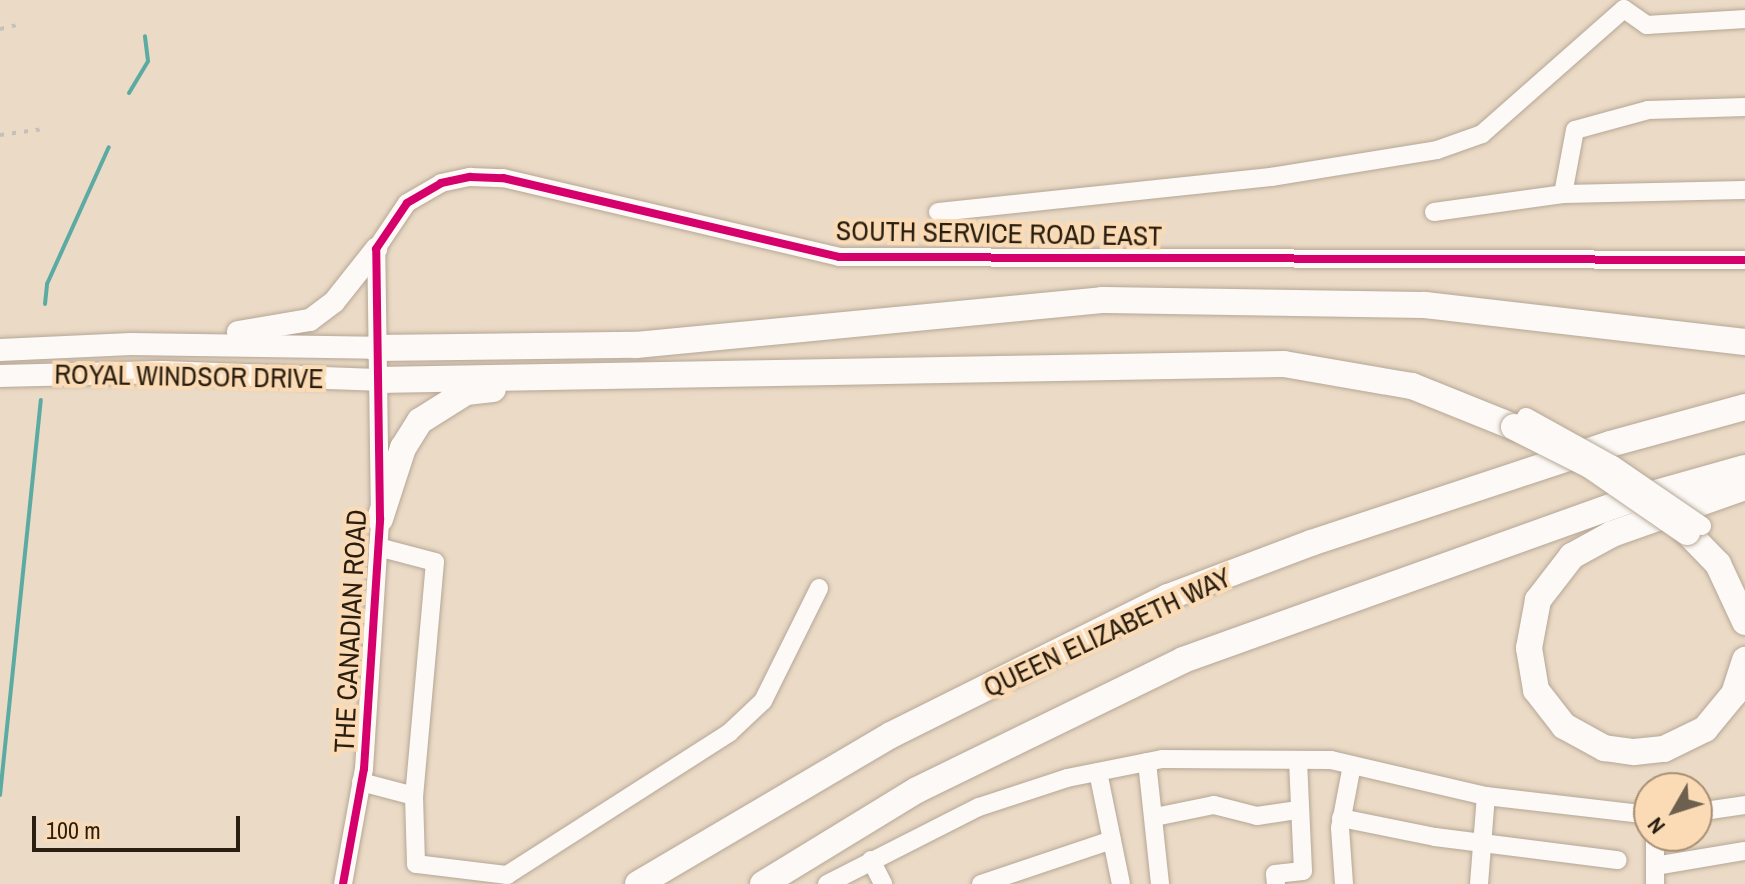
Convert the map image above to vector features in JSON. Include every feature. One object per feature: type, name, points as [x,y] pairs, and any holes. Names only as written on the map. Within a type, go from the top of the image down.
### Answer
[{"type":"highway","points":[[375,348],[636,345],[1102,300],[1425,305],[1745,342]]},
{"type":"highway","points":[[377,380],[1284,364],[1412,386],[1520,422],[1694,529],[1718,564],[1745,622]]},
{"type":"highway","points":[[380,519],[403,448],[420,421],[444,402],[466,392],[535,385],[568,376]]},
{"type":"highway","name":"QUEEN ELIZABETH WAY","points":[[638,884],[891,735],[1168,597],[1311,543],[1580,454],[1745,407]]},
{"type":"highway","name":"QUEEN ELIZABETH WAY","points":[[763,884],[917,790],[1183,660],[1631,500],[1745,468]]},
{"type":"highway","points":[[1745,487],[1612,534],[1572,556],[1538,600],[1529,648],[1536,690],[1553,715],[1589,742],[1634,752],[1664,749],[1705,729],[1734,694],[1745,660]]},
{"type":"main road","points":[[131,344],[150,335],[268,331],[310,320],[334,302],[376,249]]},
{"type":"main road","name":"ROYAL WINDSOR DRIVE","points":[[0,350],[131,344],[375,348]]},
{"type":"main road","name":"ROYAL WINDSOR DRIVE","points":[[0,376],[162,372],[377,380]]},
{"type":"street","points":[[938,212],[1271,177],[1437,150],[1482,134],[1630,5],[1647,25],[1745,19]]},
{"type":"street","points":[[1563,194],[1575,130],[1648,110],[1745,107]]},
{"type":"street","name":"SOUTH SERVICE ROAD EAST","points":[[376,249],[407,203],[441,183],[470,177],[618,201],[839,257],[1745,260]]},
{"type":"street","points":[[1434,212],[1563,194],[1745,190]]},
{"type":"street","points":[[376,249],[377,380]]},
{"type":"street","name":"THE CANADIAN ROAD","points":[[343,884],[361,782],[380,519],[377,380]]},
{"type":"street","points":[[378,547],[435,562],[414,796],[416,864],[507,875],[531,864],[729,733],[763,701],[819,588]]},
{"type":"street","points":[[1276,884],[1275,874],[1303,871],[1297,810],[1298,760]]},
{"type":"street","points":[[827,884],[979,807],[1098,772],[1147,762],[1298,760],[1352,765],[1486,796],[1633,813]]},
{"type":"street","points":[[1147,762],[1160,884]]},
{"type":"street","points":[[1344,884],[1341,818],[1352,765]]},
{"type":"street","points":[[1098,772],[1121,884]]},
{"type":"street","points":[[361,782],[414,796]]},
{"type":"street","points":[[1479,884],[1486,796]]},
{"type":"street","points":[[1155,817],[1214,805],[1257,816],[1297,810]]},
{"type":"street","points":[[1713,810],[1745,805]]},
{"type":"street","points":[[1341,818],[1483,843],[1618,860]]},
{"type":"street","points":[[981,884],[1112,840]]},
{"type":"street","points":[[1655,852],[1655,875],[1745,851]]},
{"type":"street","points":[[871,860],[883,884]]},
{"type":"waterway","points":[[129,93],[148,61],[145,36]]},
{"type":"waterway","points":[[45,304],[47,284],[109,147]]},
{"type":"waterway","points":[[0,795],[41,400]]},
{"type":"railway","points":[[0,29],[17,25]]},
{"type":"railway","points":[[0,135],[44,129]]},
{"type":"cycle path","points":[[343,884],[364,769],[380,519],[376,249],[407,203],[441,183],[470,177],[503,178],[839,257],[1745,260]]}]
